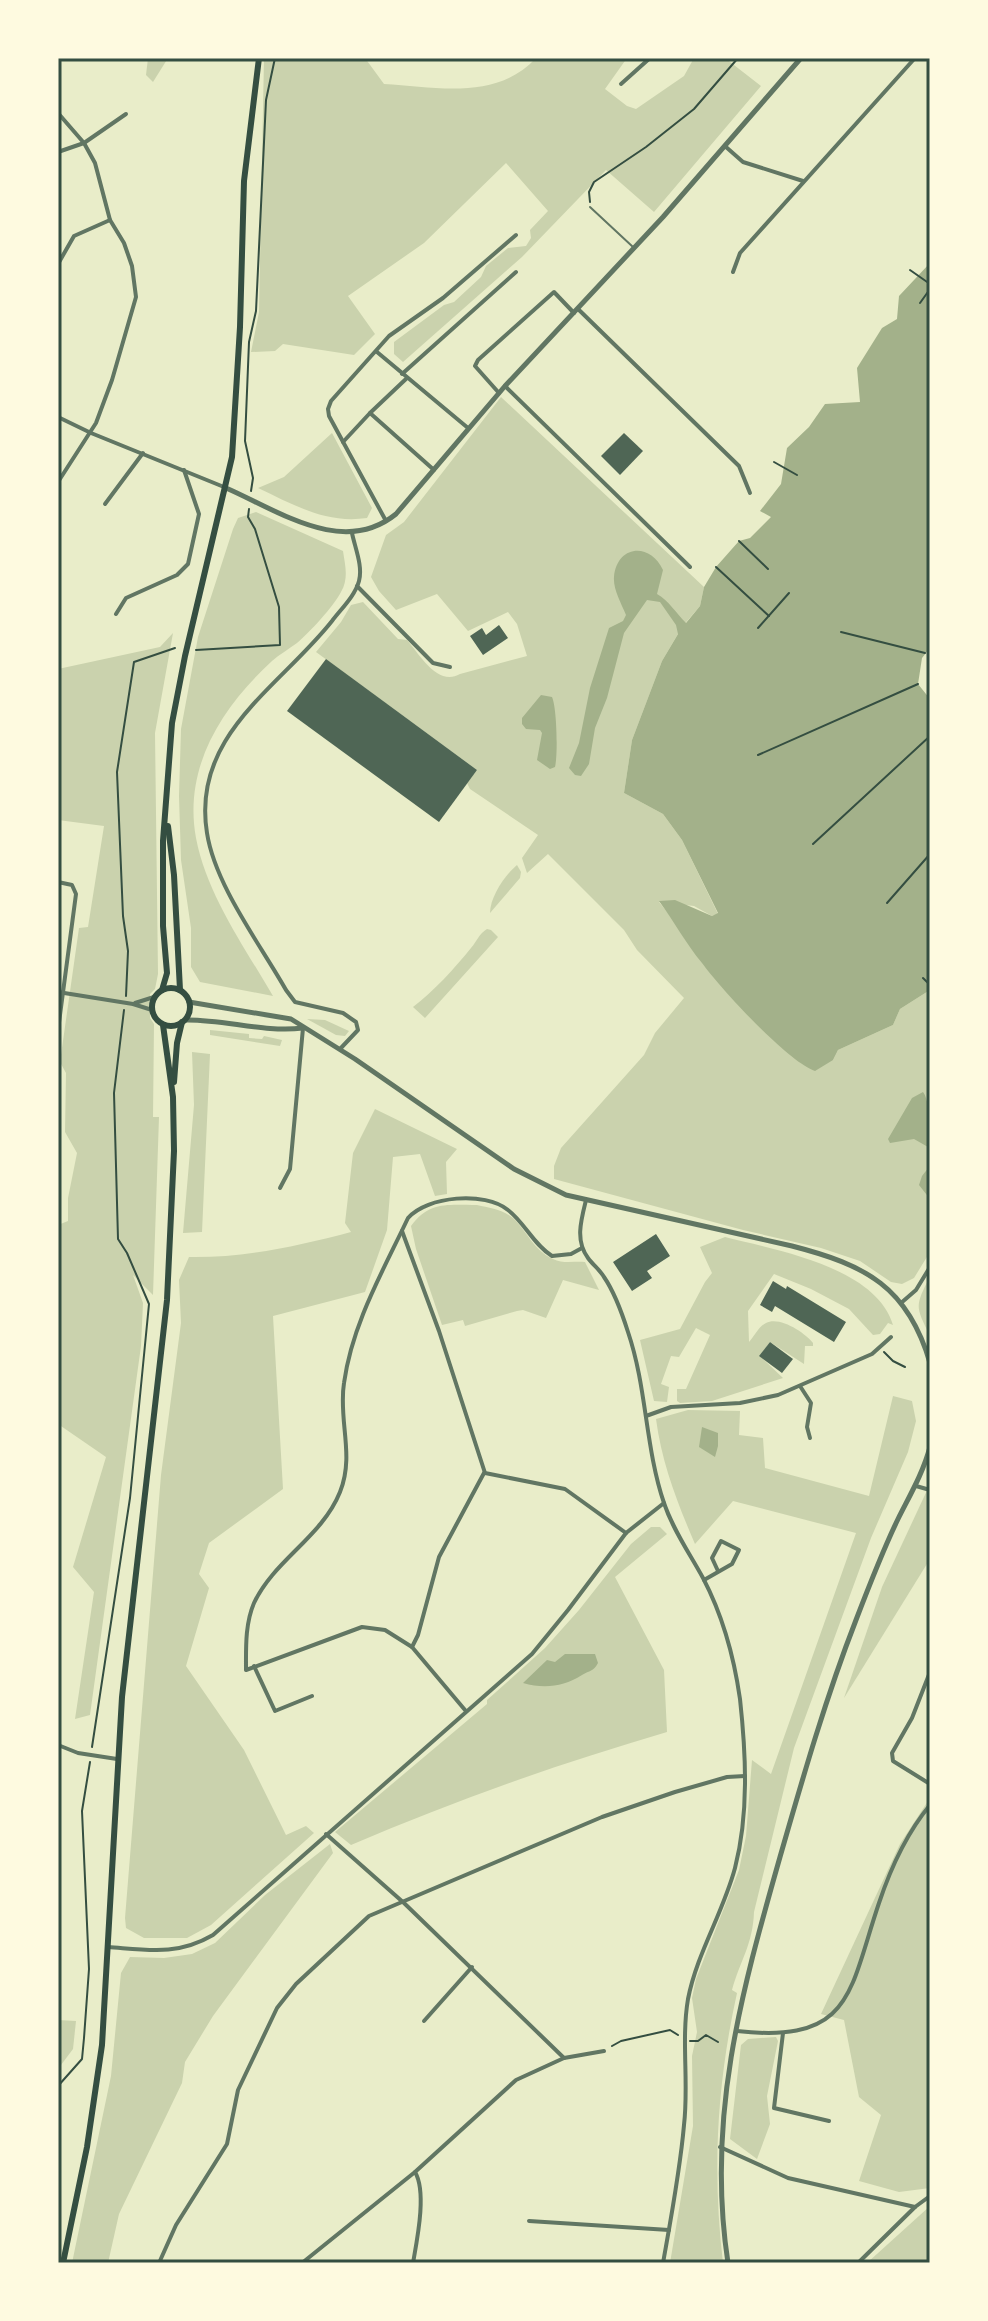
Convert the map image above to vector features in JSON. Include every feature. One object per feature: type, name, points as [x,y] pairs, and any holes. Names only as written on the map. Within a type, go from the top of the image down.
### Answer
[{"type":"main road","points":[[184,1021],[176,1025],[163,1025],[152,1010],[154,997],[162,990],[167,973],[163,926],[163,841],[167,823],[171,738],[178,689],[232,457],[245,165],[259,58]]},
{"type":"main road","points":[[63,2263],[96,2090],[108,1947],[122,1697],[167,1300],[177,1043],[189,1014],[189,1002],[180,990],[174,864],[167,823]]},
{"type":"main road","points":[[162,990],[180,990]]},
{"type":"main road","points":[[163,1025],[173,1097]]},
{"type":"street","points":[[621,84],[650,58]]},
{"type":"street","points":[[58,417],[322,530],[352,533],[386,522],[505,386],[726,147],[801,58]]},
{"type":"street","points":[[733,272],[740,253],[915,58]]},
{"type":"street","points":[[58,113],[84,143],[95,163],[110,220],[124,243],[132,266],[136,297],[112,380],[91,433],[58,482]]},
{"type":"street","points":[[58,152],[84,143],[126,114]]},
{"type":"street","points":[[726,147],[743,162],[804,181]]},
{"type":"street","points":[[58,264],[74,236],[110,220]]},
{"type":"street","points":[[386,522],[329,416],[331,401],[389,336],[443,298],[516,235]]},
{"type":"street","points":[[343,442],[404,376],[516,272]]},
{"type":"street","points":[[499,393],[475,366],[478,360],[554,292],[739,466],[750,493]]},
{"type":"street","points":[[377,352],[468,428]]},
{"type":"street","points":[[505,386],[690,567]]},
{"type":"street","points":[[370,413],[434,470]]},
{"type":"street","points":[[105,504],[143,453]]},
{"type":"street","points":[[116,614],[126,598],[177,575],[188,564],[199,514],[184,470]]},
{"type":"street","points":[[340,1049],[358,1030],[356,1022],[343,1013],[295,1002],[286,990],[215,865],[207,830],[206,805],[218,755],[230,732],[270,684],[322,633],[357,586],[360,573],[352,533]]},
{"type":"street","points":[[357,586],[433,663],[450,667]]},
{"type":"street","points":[[58,882],[72,885],[76,894],[58,1030]]},
{"type":"street","points":[[61,993],[133,1004],[152,1010]]},
{"type":"street","points":[[133,1004],[154,997]]},
{"type":"street","points":[[189,1002],[291,1019],[340,1049],[514,1169],[551,1189],[586,1200],[830,1256],[871,1277],[901,1303],[915,1320],[930,1363]]},
{"type":"street","points":[[184,1021],[206,1019],[289,1030],[303,1028]]},
{"type":"street","points":[[280,1188],[290,1169],[303,1028]]},
{"type":"street","points":[[586,1200],[580,1224],[582,1248],[605,1278],[635,1352],[650,1451],[664,1503],[704,1580],[727,1634],[734,1663],[743,1736],[745,1776],[741,1836],[734,1870],[693,1976],[688,2001],[684,2126],[663,2263]]},
{"type":"street","points":[[465,1710],[412,1647],[385,1630],[362,1627],[246,1670],[249,1620],[254,1602],[268,1582],[329,1514],[341,1491],[347,1464],[343,1386],[354,1335],[402,1231],[416,1209],[432,1201],[489,1201],[507,1209],[537,1245],[552,1256],[571,1254],[582,1248]]},
{"type":"street","points":[[402,1231],[439,1331],[485,1473],[439,1557],[412,1647]]},
{"type":"street","points":[[901,1303],[916,1290],[930,1267]]},
{"type":"street","points":[[646,1416],[671,1407],[755,1401],[800,1386],[881,1348],[891,1337]]},
{"type":"street","points":[[800,1386],[811,1403],[807,1427],[810,1438]]},
{"type":"street","points":[[728,2263],[720,2147],[734,2031],[759,1929],[818,1731],[861,1607],[916,1486],[930,1447]]},
{"type":"street","points":[[485,1473],[565,1489],[626,1533]]},
{"type":"street","points":[[916,1486],[930,1490]]},
{"type":"street","points":[[108,1947],[179,1950],[196,1945],[227,1925],[465,1710],[532,1654],[626,1533],[664,1503]]},
{"type":"street","points":[[704,1580],[732,1564],[739,1550],[721,1541],[712,1558],[718,1571]]},
{"type":"street","points":[[254,1666],[273,1710],[279,1711],[312,1696]]},
{"type":"street","points":[[930,1672],[920,1701],[892,1753],[893,1761],[930,1784]]},
{"type":"street","points":[[58,1745],[91,1756],[117,1759]]},
{"type":"street","points":[[159,2263],[176,2225],[227,2144],[238,2090],[270,2018],[286,1994],[369,1916],[602,1817],[727,1777],[745,1776]]},
{"type":"street","points":[[734,2031],[783,2033],[802,2030],[832,2014],[850,1991],[896,1858],[914,1825],[930,1805]]},
{"type":"street","points":[[326,1834],[404,1903],[564,2058]]},
{"type":"street","points":[[424,2021],[472,1967]]},
{"type":"street","points":[[783,2033],[774,2108],[829,2121]]},
{"type":"street","points":[[302,2263],[415,2172],[516,2080],[564,2058],[604,2051]]},
{"type":"street","points":[[720,2147],[788,2178],[915,2207]]},
{"type":"street","points":[[413,2263],[420,2180],[415,2172]]},
{"type":"street","points":[[858,2263],[930,2196]]},
{"type":"street","points":[[529,2221],[669,2230]]},
{"type":"lane","points":[[590,207],[635,248]]},
{"type":"path","points":[[195,650],[280,645],[279,607],[255,529],[248,517],[253,478],[245,441],[249,342],[256,311],[266,100],[275,58]]},
{"type":"path","points":[[590,207],[589,192],[594,182],[694,109],[738,58]]},
{"type":"path","points":[[910,270],[930,284]]},
{"type":"path","points":[[920,303],[930,289]]},
{"type":"path","points":[[774,462],[797,475]]},
{"type":"path","points":[[739,541],[768,569]]},
{"type":"path","points":[[716,567],[769,616]]},
{"type":"path","points":[[758,628],[789,593]]},
{"type":"path","points":[[841,632],[925,653]]},
{"type":"path","points":[[58,2086],[82,2059],[89,1969],[82,1811],[130,1498],[149,1304],[118,1239],[114,1093],[128,951],[122,903],[117,772],[134,662],[175,648]]},
{"type":"path","points":[[758,755],[918,684]]},
{"type":"path","points":[[813,844],[930,736]]},
{"type":"path","points":[[887,903],[930,854]]},
{"type":"path","points":[[923,978],[930,985]]},
{"type":"path","points":[[881,1348],[893,1361],[905,1367]]},
{"type":"path","points":[[604,2051],[621,2041],[670,2030],[678,2035],[679,2041],[698,2041],[706,2035],[718,2042]]},
{"type":"shaded area","points":[[148,58],[168,58],[153,82],[146,75]]},
{"type":"shaded area","points":[[264,58],[365,58],[384,84],[465,88],[503,81],[536,58],[627,58],[605,89],[636,109],[684,76],[694,58],[725,58],[761,86],[654,212],[606,170],[522,257],[403,362],[394,354],[394,342],[444,305],[454,302],[481,277],[486,266],[508,248],[526,246],[531,238],[530,230],[548,211],[506,163],[424,243],[348,296],[375,334],[354,355],[283,344],[275,351],[251,352],[259,312]]},
{"type":"shaded area","points":[[930,263],[930,648],[922,658],[918,684],[930,699],[930,990],[900,1009],[893,1025],[838,1050],[833,1060],[815,1071],[772,1040],[739,1006],[696,956],[659,901],[675,900],[712,916],[718,913],[682,840],[663,814],[624,793],[632,740],[662,661],[678,634],[676,625],[660,602],[647,600],[624,633],[607,698],[595,728],[589,764],[581,776],[575,775],[569,768],[579,743],[590,688],[609,628],[623,621],[626,615],[614,582],[616,566],[621,558],[627,553],[643,551],[657,561],[663,570],[657,594],[686,623],[700,606],[704,587],[716,567],[739,541],[750,538],[771,517],[760,511],[781,484],[787,448],[809,427],[825,404],[860,402],[857,368],[882,328],[897,319],[899,296]]},
{"type":"shaded area","points":[[501,397],[704,587],[700,606],[682,627],[662,661],[632,740],[624,793],[663,814],[682,840],[718,914],[712,916],[694,906],[659,902],[680,928],[833,1060],[838,1050],[893,1025],[900,1009],[930,990],[930,1252],[914,1278],[902,1284],[891,1282],[860,1261],[821,1248],[554,1179],[554,1166],[561,1148],[644,1055],[655,1033],[684,998],[637,950],[624,930],[548,854],[527,873],[522,858],[538,835],[470,789],[467,783],[477,770],[316,652],[351,605],[363,602],[398,639],[407,640],[430,668],[444,676],[452,677],[527,656],[517,624],[508,612],[468,631],[437,594],[396,610],[371,577],[386,535],[404,522]]},
{"type":"shaded area","points":[[332,433],[372,508],[367,518],[324,516],[258,488],[284,477]]},
{"type":"shaded area","points":[[256,512],[343,551],[346,572],[338,598],[327,612],[302,639],[272,661],[237,698],[210,740],[195,787],[193,812],[201,859],[228,920],[273,996],[200,982],[191,967],[191,928],[181,860],[181,729],[198,637],[238,518]]},
{"type":"shaded area","points":[[173,633],[155,733],[158,974],[155,989],[150,994],[150,1018],[154,1024],[153,1117],[159,1117],[153,1295],[133,1275],[143,1303],[141,1346],[90,1715],[75,1719],[94,1592],[73,1567],[106,1457],[58,1424],[58,1225],[68,1221],[68,1198],[77,1153],[65,1132],[66,1073],[60,1062],[79,928],[88,927],[104,826],[58,820],[58,669],[160,647]]},
{"type":"shaded area","points":[[541,695],[552,697],[555,711],[556,761],[555,767],[550,769],[537,760],[542,733],[540,730],[526,729],[522,724],[522,718]]},
{"type":"shaded area","points":[[517,865],[520,878],[490,913],[499,887]]},
{"type":"shaded area","points":[[487,929],[498,937],[425,1018],[413,1007],[444,979]]},
{"type":"shaded area","points":[[307,1019],[325,1020],[349,1031],[345,1036],[336,1035]]},
{"type":"shaded area","points":[[210,1030],[249,1034],[249,1038],[262,1039],[264,1036],[282,1040],[280,1046],[210,1035]]},
{"type":"shaded area","points":[[192,1052],[210,1054],[202,1232],[183,1233],[194,1105]]},
{"type":"shaded area","points":[[923,1092],[930,1126],[930,1199],[919,1185],[929,1167],[928,1147],[914,1139],[890,1143],[888,1139],[912,1098]]},
{"type":"shaded area","points":[[375,1109],[457,1149],[446,1162],[447,1194],[435,1196],[420,1154],[393,1157],[387,1230],[365,1292],[273,1316],[283,1489],[209,1543],[199,1574],[209,1588],[186,1666],[244,1750],[286,1835],[306,1826],[314,1833],[211,1925],[187,1938],[144,1938],[126,1928],[125,1918],[161,1475],[181,1323],[179,1280],[189,1257],[271,1250],[351,1232],[345,1223],[353,1153]]},
{"type":"shaded area","points":[[477,1205],[509,1215],[541,1251],[553,1259],[585,1262],[599,1290],[563,1280],[546,1318],[523,1310],[465,1326],[463,1320],[442,1325],[411,1226],[432,1208]]},
{"type":"shaded area","points":[[725,1237],[796,1255],[846,1275],[883,1305],[893,1325],[888,1323],[880,1334],[873,1335],[849,1309],[774,1274],[748,1311],[749,1342],[766,1323],[785,1324],[813,1343],[813,1346],[805,1346],[804,1364],[770,1342],[760,1356],[783,1378],[712,1401],[680,1403],[677,1401],[677,1389],[686,1389],[710,1335],[696,1328],[679,1357],[671,1356],[661,1384],[669,1387],[667,1402],[654,1401],[640,1340],[680,1329],[712,1273],[700,1247]]},
{"type":"shaded area","points":[[930,1276],[930,1336],[919,1306]]},
{"type":"shaded area","points":[[893,1396],[912,1401],[916,1421],[908,1452],[871,1538],[794,1748],[751,1934],[732,1990],[737,1993],[725,2060],[718,2127],[718,2195],[723,2263],[670,2263],[693,2126],[692,2056],[697,2032],[692,1998],[696,1979],[739,1870],[746,1836],[752,1760],[771,1774],[856,1533],[733,1501],[695,1544],[671,1483],[656,1419],[688,1410],[740,1411],[739,1435],[763,1438],[765,1468],[869,1496]]},
{"type":"shaded area","points":[[702,1427],[718,1433],[715,1457],[699,1447]]},
{"type":"shaded area","points":[[930,1484],[930,1559],[844,1698],[882,1587]]},
{"type":"shaded area","points":[[651,1527],[660,1527],[667,1534],[615,1577],[664,1670],[667,1732],[508,1784],[351,1845],[335,1832],[487,1704],[487,1700],[545,1648],[631,1544]]},
{"type":"shaded area","points":[[565,1654],[595,1654],[598,1663],[595,1668],[561,1684],[538,1686],[523,1683],[547,1660],[555,1662]]},
{"type":"shaded area","points":[[930,1798],[930,2188],[899,2192],[859,2181],[881,2115],[859,2097],[844,2020],[821,2014],[900,1844]]},
{"type":"shaded area","points":[[330,1844],[333,1853],[213,2016],[185,2062],[182,2083],[119,2214],[108,2263],[72,2263],[111,2076],[121,1973],[130,1957],[164,1958],[192,1954],[215,1943],[265,1895]]},
{"type":"shaded area","points":[[58,2020],[76,2021],[73,2049],[58,2069]]},
{"type":"shaded area","points":[[776,2037],[778,2041],[767,2096],[770,2124],[757,2159],[730,2139],[741,2045],[748,2039]]},
{"type":"shaded area","points":[[930,2206],[930,2263],[867,2263]]},
{"type":"building","points":[[624,433],[643,451],[620,475],[601,456]]},
{"type":"building","points":[[499,625],[508,638],[483,655],[470,636],[482,628],[486,635]]},
{"type":"building","points":[[326,659],[477,770],[439,822],[287,711]]},
{"type":"building","points":[[656,1234],[670,1256],[647,1271],[652,1278],[632,1291],[613,1262]]},
{"type":"building","points":[[773,1281],[786,1289],[787,1286],[846,1322],[834,1342],[775,1306],[772,1312],[760,1305]]},
{"type":"building","points":[[770,1342],[793,1359],[782,1373],[759,1356]]}]
